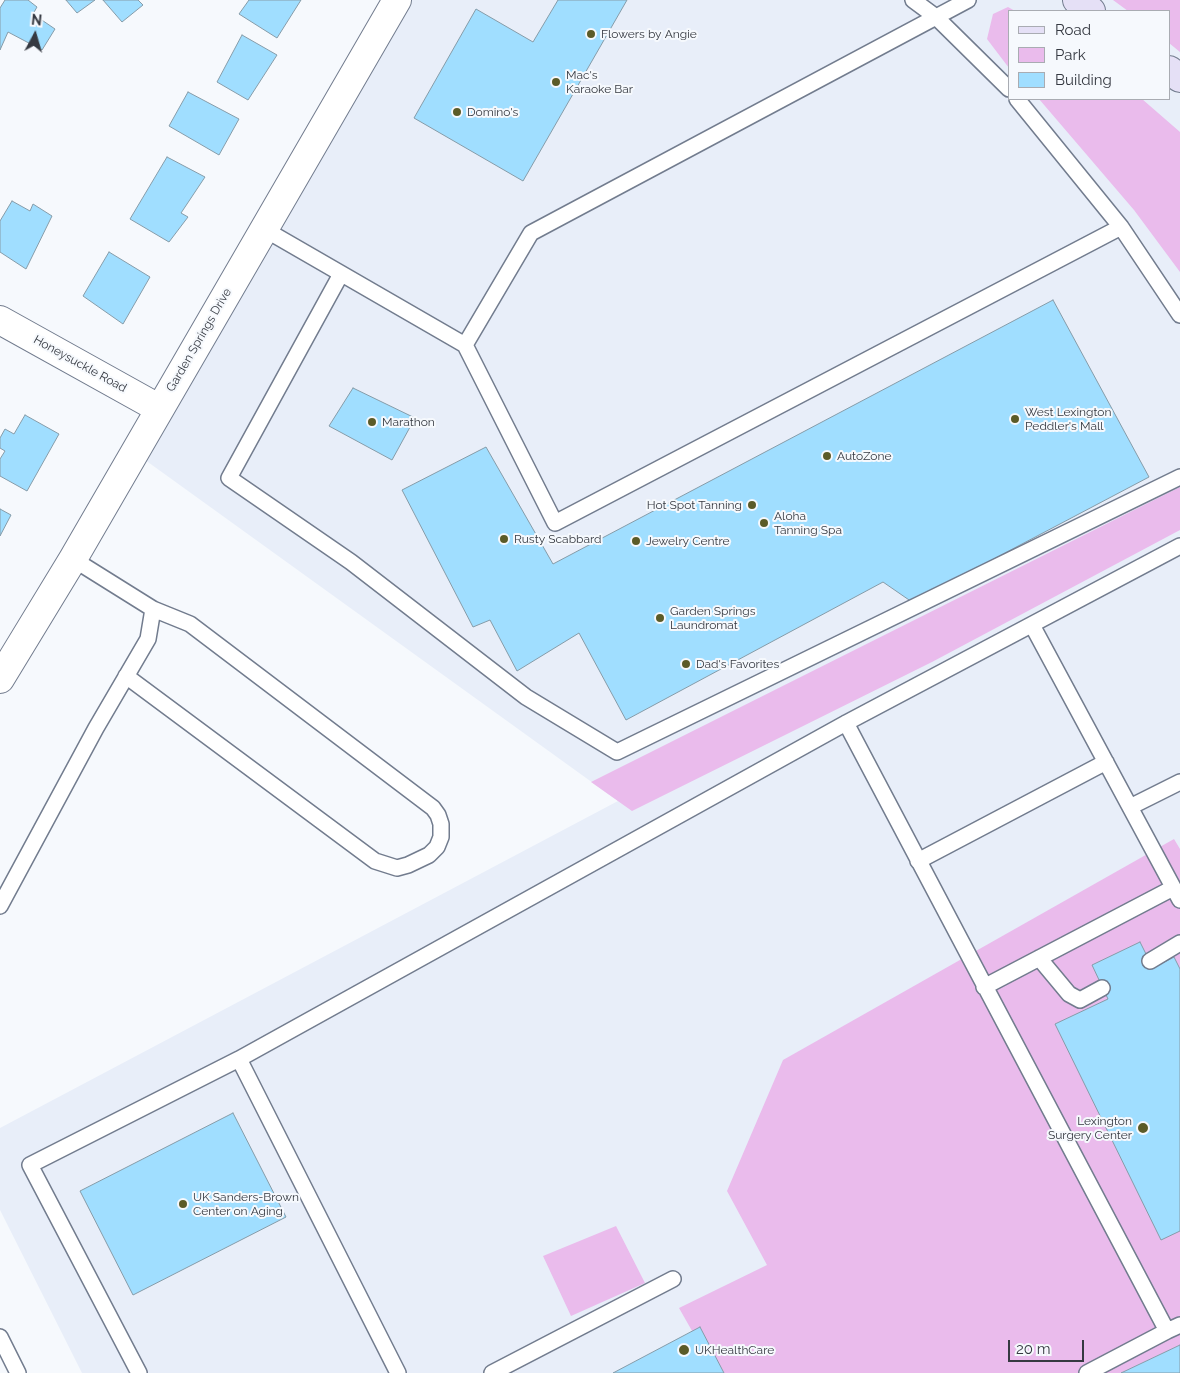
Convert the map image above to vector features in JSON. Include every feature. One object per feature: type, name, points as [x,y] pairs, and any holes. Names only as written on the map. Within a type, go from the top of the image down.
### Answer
[{"type":"main road","points":[[1077,0],[1090,10]]},
{"type":"street","name":"Garden Springs Drive","points":[[0,679],[72,559],[397,0]]},
{"type":"street","name":"Honeysuckle Road","points":[[0,320],[160,408]]},
{"type":"lane","points":[[913,0],[936,17],[1008,88]]},
{"type":"lane","points":[[465,345],[531,233],[968,0]]},
{"type":"lane","points":[[1018,100],[1121,227],[1180,315]]},
{"type":"lane","points":[[264,229],[465,345],[555,523],[1121,227]]},
{"type":"lane","points":[[341,274],[229,478],[351,562],[526,697],[616,752],[1180,477]]},
{"type":"lane","points":[[139,1373],[30,1165],[239,1059],[846,723],[1180,546]]},
{"type":"lane","points":[[72,559],[153,609],[190,624],[433,808],[441,824],[441,837],[437,847],[429,855],[397,868],[375,861],[126,676]]},
{"type":"lane","points":[[0,906],[148,639],[153,609]]},
{"type":"lane","points":[[984,987],[1039,958],[1177,894],[1032,625]]},
{"type":"lane","points":[[846,723],[984,987],[1174,1328],[1087,1373]]},
{"type":"lane","points":[[918,861],[1106,762]]},
{"type":"lane","points":[[1130,807],[1180,782]]},
{"type":"lane","points":[[1150,961],[1180,943]]},
{"type":"lane","points":[[1039,958],[1068,994],[1080,1000],[1102,988]]},
{"type":"lane","points":[[239,1059],[398,1373]]},
{"type":"lane","points":[[492,1373],[673,1280]]},
{"type":"lane","points":[[0,1337],[18,1373]]},
{"type":"shaded area","points":[[397,0],[1180,0],[1180,1373],[82,1373],[0,1210],[0,1128],[618,801],[134,452]]},
{"type":"green space","points":[[1113,0],[1180,0],[1180,52],[1170,44],[1170,10],[1127,10]]},
{"type":"green space","points":[[1008,7],[1013,10],[1008,10],[1008,67],[987,39],[993,14]]},
{"type":"green space","points":[[1040,100],[1143,100],[1180,132],[1180,272],[1134,210]]},
{"type":"green space","points":[[1180,487],[1180,530],[932,662],[632,811],[591,782]]},
{"type":"green space","points":[[1174,839],[1180,849],[1180,1345],[1121,1373],[716,1373],[679,1308],[767,1265],[727,1191],[783,1060]]},
{"type":"green space","points":[[616,1226],[645,1283],[571,1316],[543,1256]]},
{"type":"building","points":[[5,0],[28,0],[37,7],[33,14],[55,29],[42,50],[8,32],[0,50],[0,8]]},
{"type":"building","points":[[66,0],[95,0],[77,13]]},
{"type":"building","points":[[103,0],[138,0],[143,5],[122,22]]},
{"type":"building","points":[[249,0],[301,0],[277,38],[239,14]]},
{"type":"building","points":[[558,0],[627,0],[523,181],[414,118],[476,9],[533,42]]},
{"type":"building","points":[[242,35],[277,55],[248,100],[217,82]]},
{"type":"building","points":[[188,92],[239,119],[219,155],[169,126]]},
{"type":"building","points":[[167,157],[205,177],[181,213],[188,217],[169,242],[130,219]]},
{"type":"building","points":[[12,201],[30,211],[33,204],[52,216],[26,269],[0,252],[0,221]]},
{"type":"building","points":[[109,252],[150,277],[123,324],[83,296]]},
{"type":"building","points":[[1053,300],[1149,477],[912,602],[883,582],[626,720],[579,633],[517,671],[490,620],[473,627],[402,490],[486,447],[553,564]]},
{"type":"building","name":"Marathon","points":[[353,388],[415,418],[392,460],[329,426]]},
{"type":"building","points":[[25,415],[59,434],[27,491],[0,476],[0,459],[5,451],[0,448],[0,438],[5,429],[14,434]]},
{"type":"building","points":[[0,509],[11,515],[0,536]]},
{"type":"building","name":"Lexington Surgery Center","points":[[1140,942],[1153,968],[1174,957],[1180,969],[1180,1231],[1161,1240],[1055,1024],[1108,999],[1092,965]]},
{"type":"building","name":"UK Sanders-Brown Center on Aging","points":[[233,1113],[286,1217],[133,1295],[80,1191]]},
{"type":"building","name":"UKHealthCare","points":[[700,1327],[724,1373],[613,1373]]},
{"type":"building","points":[[1180,1345],[1180,1373],[1121,1373]]},
{"type":"place","name":"Flowers by Angie","points":[[591,34]]},
{"type":"place","name":"Mac's Karaoke Bar","points":[[556,82]]},
{"type":"place","name":"Domino's","points":[[457,112]]},
{"type":"place","name":"West Lexington Peddler's Mall","points":[[1015,419]]},
{"type":"place","name":"Marathon","points":[[372,422]]},
{"type":"place","name":"AutoZone","points":[[827,456]]},
{"type":"place","name":"Hot Spot Tanning","points":[[752,505]]},
{"type":"place","name":"Aloha Tanning Spa","points":[[764,523]]},
{"type":"place","name":"Rusty Scabbard","points":[[504,539]]},
{"type":"place","name":"Jewelry Centre","points":[[636,541]]},
{"type":"place","name":"Garden Springs Laundromat","points":[[660,618]]},
{"type":"place","name":"Dad's Favorites","points":[[686,664]]},
{"type":"place","name":"Lexington Surgery Center","points":[[1143,1128]]},
{"type":"place","name":"UK Sanders-Brown Center on Aging","points":[[183,1204]]},
{"type":"place","name":"UKHealthCare","points":[[684,1350]]}]
